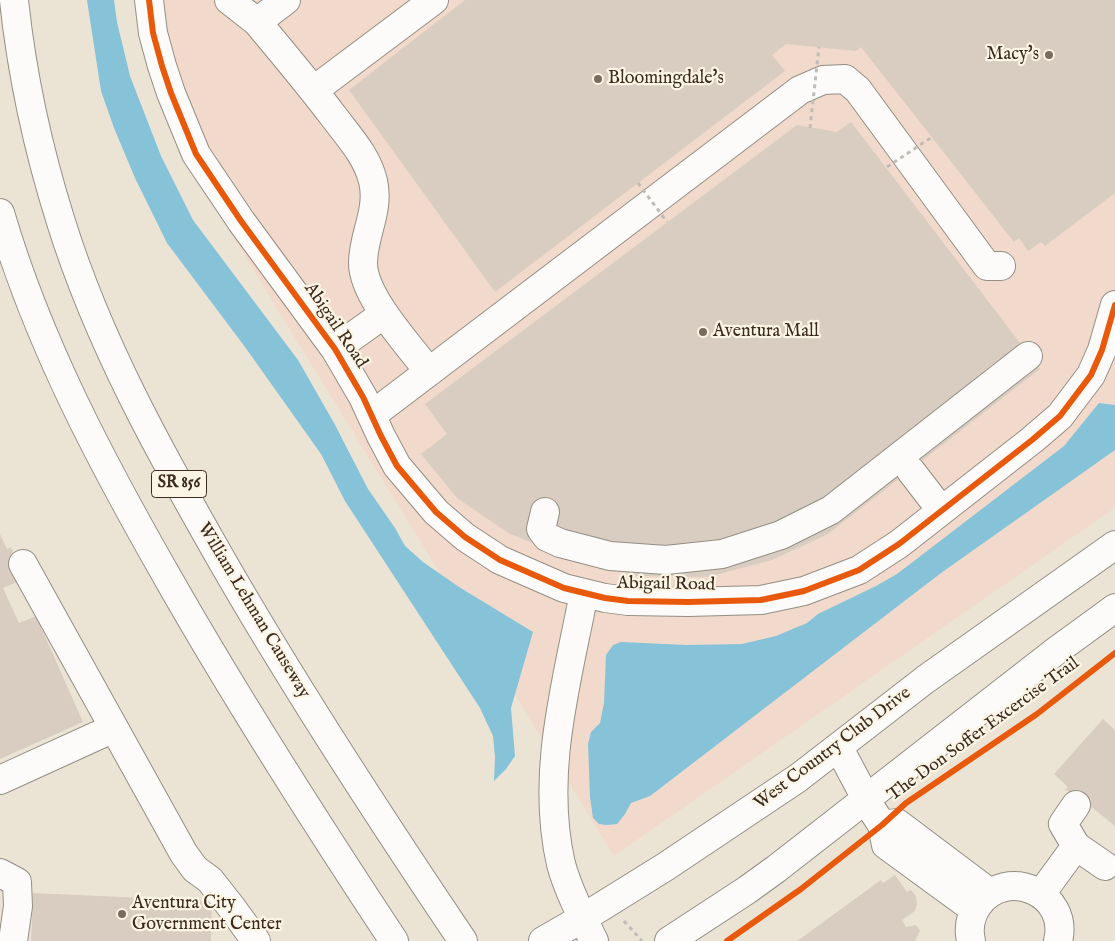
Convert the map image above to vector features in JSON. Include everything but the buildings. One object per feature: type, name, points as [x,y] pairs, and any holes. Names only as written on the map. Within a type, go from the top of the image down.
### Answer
[{"type":"main road","name":"William Lehman Causeway","points":[[14,0],[24,77],[40,150],[75,262],[120,369],[154,438],[256,620],[350,772],[457,932]]},
{"type":"main road","name":"Abigail Road","points":[[149,0],[153,33],[165,75],[196,154],[241,221],[335,349],[372,415],[390,455],[401,472],[420,495],[450,525],[482,549],[500,560],[541,578],[584,593],[628,601],[761,600],[804,592],[859,570],[889,551],[1025,446],[1060,416],[1091,375],[1102,350],[1115,305]]},
{"type":"main road","points":[[229,0],[257,22],[314,90],[361,153],[371,175],[375,193],[374,210],[363,263],[367,284],[384,314],[429,372]]},
{"type":"main road","points":[[257,22],[286,0]]},
{"type":"main road","points":[[314,90],[434,0]]},
{"type":"main road","points":[[372,415],[800,90],[824,80],[845,79],[858,90],[988,266],[1002,266]]},
{"type":"main road","name":"SR 856","points":[[0,213],[31,303],[61,376],[94,445],[186,610],[282,768],[394,941]]},
{"type":"main road","points":[[335,349],[384,314]]},
{"type":"main road","points":[[545,512],[541,529],[547,537],[560,543],[610,556],[666,560],[722,554],[781,535],[831,510],[1028,356]]},
{"type":"main road","points":[[911,471],[942,510]]},
{"type":"main road","name":"West Country Club Drive","points":[[543,941],[589,930],[726,827],[839,748],[926,679],[1115,545]]},
{"type":"main road","points":[[23,564],[184,854],[195,869],[210,880],[256,941]]},
{"type":"main road","points":[[584,593],[556,737],[553,790],[556,835],[562,865],[589,930]]},
{"type":"main road","points":[[671,940],[747,890],[1056,651],[1115,608]]},
{"type":"main road","points":[[7,770],[114,728]]},
{"type":"main road","points":[[839,748],[865,798],[882,825],[886,845],[982,901]]},
{"type":"main road","points":[[1076,805],[1063,824],[1076,846],[1105,866]]},
{"type":"main road","points":[[1042,894],[1076,846]]},
{"type":"main road","points":[[0,873],[17,882],[18,906],[13,941]]},
{"type":"main road","points":[[971,941],[970,920],[982,901],[998,888],[1013,885],[1028,887],[1042,894],[1052,906],[1058,920],[1058,941]]},
{"type":"path","points":[[810,128],[819,47]]},
{"type":"path","points":[[887,167],[932,138]]},
{"type":"path","points":[[638,182],[667,222]]},
{"type":"path","points":[[624,921],[642,940]]},
{"type":"shaded area","name":"Aventura Mall","points":[[134,0],[1115,0],[1115,508],[614,856],[183,156]]},
{"type":"water","points":[[87,0],[114,0],[117,22],[130,76],[161,156],[193,220],[298,360],[334,423],[368,489],[405,546],[423,562],[459,587],[533,632],[511,708],[515,756],[494,781],[495,757],[493,736],[480,708],[345,501],[321,454],[245,347],[167,243],[135,178],[101,91]]},
{"type":"water","points":[[1099,403],[1115,405],[1115,450],[941,573],[650,796],[631,803],[617,824],[599,824],[593,818],[590,797],[588,744],[591,732],[600,723],[604,703],[606,655],[613,645],[621,642],[687,645],[742,644],[776,636],[807,623],[818,614],[897,574],[1064,446]]},
{"type":"cycle path","points":[[149,0],[153,33],[162,66],[196,154],[241,221],[335,349],[363,397],[397,466],[436,512],[465,537],[500,560],[564,588],[605,598],[628,601],[761,600],[804,591],[859,570],[899,544],[1060,416],[1091,375],[1102,350],[1115,305]]},
{"type":"cycle path","name":"The Don Soffer Excercise Trail","points":[[727,941],[801,889],[882,825],[906,803],[1037,714],[1115,653]]},
{"type":"place","name":"Macy's","points":[[1049,55]]},
{"type":"place","name":"Bloomingdale's","points":[[598,79]]},
{"type":"place","name":"Aventura Mall","points":[[703,332]]},
{"type":"place","name":"Aventura City Government Center","points":[[122,914]]}]
